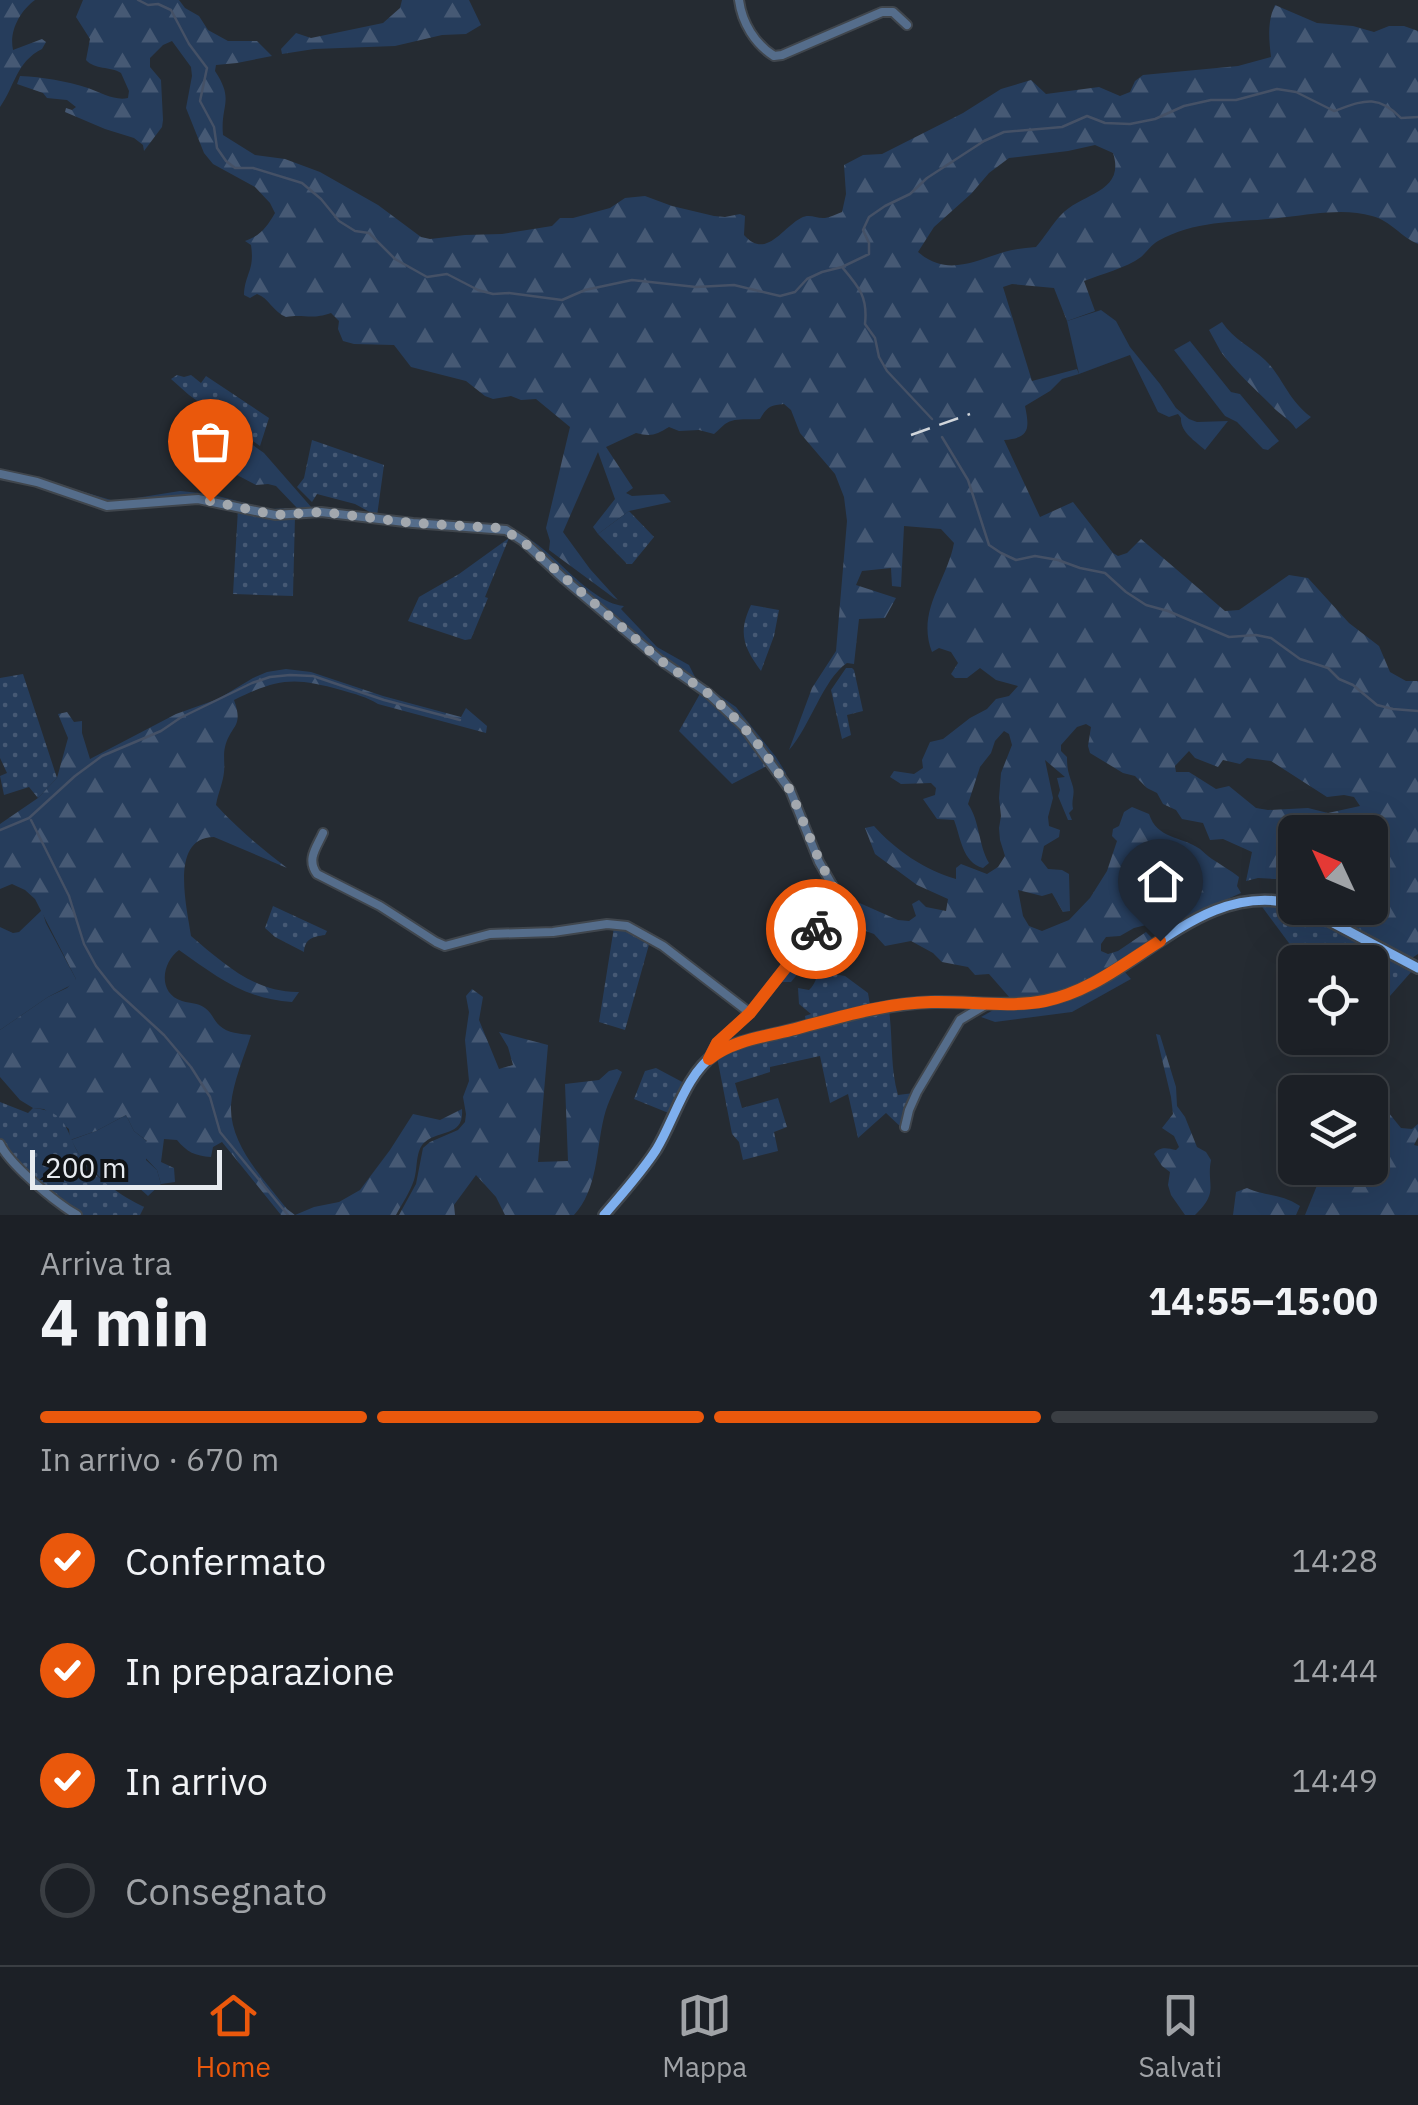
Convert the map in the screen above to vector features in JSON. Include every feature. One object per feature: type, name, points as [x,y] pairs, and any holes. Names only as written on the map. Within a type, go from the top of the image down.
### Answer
[{"type":"main road","points":[[604,1215],[650,1158],[694,1076],[721,1050],[892,1005],[1035,1002],[1080,990],[1111,974],[1216,908],[1260,900],[1278,902]]},
{"type":"main road","points":[[1340,925],[1418,968]]},
{"type":"street","points":[[739,0],[744,22],[760,45],[774,56],[782,56],[882,12],[894,12],[907,25]]},
{"type":"street","points":[[0,474],[107,506],[198,499],[275,515],[322,512],[499,528],[520,539],[649,651],[715,699],[742,726],[790,790],[834,886],[834,900],[829,912],[750,1013],[717,1043],[709,1059]]},
{"type":"street","points":[[323,833],[312,858],[317,874],[380,906],[440,944],[490,934],[548,933],[618,924],[663,946],[750,1013]]},
{"type":"street","points":[[905,1127],[917,1092],[960,1020],[987,1004]]},
{"type":"street","points":[[0,1144],[26,1173],[77,1215]]},
{"type":"green space","points":[[0,0],[35,0],[17,22],[13,50],[42,39],[46,42],[21,68],[0,107]]},
{"type":"green space","points":[[83,0],[179,0],[199,16],[208,30],[228,41],[257,41],[272,56],[216,65],[226,97],[223,135],[255,155],[285,159],[320,172],[378,205],[421,237],[502,234],[552,226],[560,218],[573,218],[610,208],[625,198],[645,196],[714,216],[745,216],[744,235],[760,244],[774,240],[804,217],[825,218],[842,212],[846,194],[844,165],[863,155],[882,154],[1001,89],[1031,80],[1046,94],[1099,87],[1120,96],[1130,92],[1143,75],[1238,66],[1271,57],[1270,24],[1275,5],[1317,23],[1374,32],[1389,26],[1418,31],[1418,244],[1379,218],[1351,212],[1221,223],[1173,234],[1135,261],[1084,281],[1095,311],[1067,321],[1054,288],[1012,284],[1003,287],[1032,381],[1077,369],[1079,374],[1062,379],[1025,406],[1026,431],[1004,440],[1040,517],[1073,502],[1113,553],[1127,553],[1141,539],[1225,611],[1239,610],[1289,575],[1308,578],[1349,623],[1379,646],[1390,672],[1406,681],[1418,681],[1418,954],[1412,958],[1351,925],[1388,925],[1388,815],[1278,815],[1278,879],[1246,881],[1252,852],[1223,839],[1210,840],[1203,823],[1182,819],[1135,776],[1090,753],[1091,727],[1086,724],[1077,727],[1061,745],[1073,790],[1073,809],[1069,813],[1072,820],[1068,820],[1058,796],[1057,778],[1065,777],[1045,760],[1053,798],[1049,826],[1060,830],[1059,837],[1044,846],[1041,860],[1048,869],[1069,874],[1070,911],[1063,912],[1052,893],[1042,896],[1018,890],[1029,926],[1042,931],[1069,920],[1090,898],[1107,871],[1117,841],[1112,836],[1113,829],[1132,807],[1149,814],[1164,833],[1200,849],[1239,877],[1237,886],[1241,893],[1156,934],[1155,925],[1171,906],[1169,896],[1154,886],[1155,872],[1148,868],[1141,876],[1136,912],[1150,924],[1120,936],[1106,937],[1101,951],[1118,951],[1146,932],[1152,938],[1095,977],[1040,995],[1010,998],[989,974],[975,975],[968,967],[942,962],[911,941],[885,946],[874,934],[841,920],[791,982],[779,982],[836,904],[846,897],[898,920],[909,921],[916,916],[912,904],[919,900],[926,907],[946,911],[948,899],[917,885],[875,854],[865,828],[874,826],[911,858],[956,879],[956,868],[961,864],[987,874],[1005,856],[1000,840],[999,798],[1001,773],[1012,745],[1009,734],[1004,731],[995,741],[980,767],[968,804],[989,863],[983,868],[966,855],[954,820],[937,819],[923,799],[935,795],[936,788],[931,783],[901,784],[890,777],[894,771],[914,774],[923,768],[922,760],[930,742],[943,739],[1018,686],[996,680],[980,668],[967,678],[955,678],[951,674],[958,663],[951,652],[939,648],[932,652],[928,637],[930,610],[954,543],[941,529],[904,526],[901,587],[892,586],[891,568],[862,571],[856,585],[896,598],[885,618],[859,619],[854,664],[847,663],[838,670],[789,750],[812,688],[836,651],[847,521],[844,497],[835,474],[800,433],[791,410],[784,404],[772,406],[760,419],[733,420],[714,434],[669,427],[653,434],[636,433],[606,447],[633,488],[626,493],[664,494],[671,502],[629,511],[598,534],[593,527],[615,499],[598,452],[563,532],[618,600],[614,598],[549,550],[546,528],[570,427],[536,399],[493,399],[466,381],[411,367],[394,345],[343,341],[339,321],[331,313],[286,317],[261,296],[244,295],[252,254],[251,245],[245,241],[263,230],[275,213],[255,187],[213,164],[204,153],[186,108],[191,67],[172,41],[150,58],[150,67],[161,80],[163,120],[144,151],[134,138],[65,112],[66,108],[76,107],[67,100],[47,98],[17,84],[20,76],[46,78],[128,98],[121,73],[86,60],[90,39],[76,17]],"holes":[[[1095,145],[1113,153],[1115,166],[1108,184],[1061,215],[1036,247],[961,265],[939,264],[918,252],[934,227],[1009,158]],[[1189,751],[1195,758],[1218,767],[1223,760],[1240,764],[1247,758],[1271,761],[1327,797],[1354,797],[1360,806],[1328,813],[1308,808],[1256,808],[1229,786],[1216,789],[1189,772],[1176,772],[1175,766]]]},
{"type":"green space","points":[[402,0],[469,0],[481,25],[466,34],[442,35],[395,46],[282,54],[281,49],[296,33],[311,38],[383,23],[400,8]]},
{"type":"green space","points":[[1101,310],[1116,321],[1130,347],[1176,408],[1197,422],[1228,421],[1205,450],[1186,432],[1178,414],[1169,417],[1158,412],[1130,355],[1079,374],[1067,321]]},
{"type":"green space","points":[[1222,322],[1265,360],[1311,417],[1296,429],[1239,373],[1209,330]]},
{"type":"green space","points":[[1190,341],[1231,392],[1240,394],[1279,441],[1268,450],[1225,416],[1174,350]]},
{"type":"green space","points":[[191,375],[201,383],[206,376],[269,418],[260,446],[189,395],[171,379]]},
{"type":"green space","points":[[216,419],[264,453],[312,508],[279,514],[215,500],[106,504],[46,482],[111,502],[180,491],[210,494],[269,509],[297,508],[276,486],[256,485],[182,446],[184,433],[204,433]]},
{"type":"green space","points":[[312,440],[384,465],[377,516],[355,504],[317,494],[312,502],[297,487],[304,478]]},
{"type":"green space","points":[[238,509],[295,516],[293,596],[233,594]]},
{"type":"green space","points":[[629,511],[654,537],[632,564],[627,564],[598,534]]},
{"type":"green space","points":[[513,532],[539,546],[595,594],[624,606],[621,609],[657,647],[689,665],[696,679],[736,707],[776,757],[787,780],[745,724]]},
{"type":"green space","points":[[509,538],[471,639],[408,621],[419,597]]},
{"type":"green space","points":[[751,605],[779,610],[761,671],[744,639]]},
{"type":"green space","points":[[846,668],[854,670],[863,711],[847,715],[851,735],[842,739],[831,690]]},
{"type":"green space","points":[[286,669],[311,672],[461,717],[466,708],[487,726],[486,733],[311,683],[275,684],[234,700],[237,721],[225,747],[216,805],[287,868],[214,837],[200,840],[191,849],[184,876],[191,936],[254,982],[299,992],[292,1002],[259,996],[231,985],[179,950],[169,962],[165,977],[174,997],[205,1008],[223,1028],[251,1035],[234,1087],[232,1120],[250,1161],[295,1215],[281,1215],[222,1142],[213,1147],[211,1157],[192,1153],[177,1140],[164,1139],[161,1162],[174,1168],[175,1182],[161,1184],[157,1170],[139,1151],[147,1141],[134,1131],[126,1115],[70,1140],[69,1129],[44,1109],[20,1100],[0,1077],[0,1030],[76,979],[35,899],[12,884],[0,889],[0,824],[38,798],[57,778],[68,738],[58,714],[67,712],[74,722],[82,721],[90,759],[176,714],[218,699],[253,678]]},
{"type":"green space","points":[[23,674],[57,778],[38,798],[29,787],[4,795],[0,776],[7,773],[0,758],[0,678]]},
{"type":"green space","points":[[701,692],[740,727],[769,765],[732,784],[679,731]]},
{"type":"green space","points":[[1260,904],[1278,906],[1278,925],[1329,925],[1365,945],[1290,945]]},
{"type":"green space","points":[[273,906],[327,931],[325,935],[310,939],[304,952],[275,937],[265,928]]},
{"type":"green space","points":[[42,910],[75,983],[0,1030],[0,927],[19,932]]},
{"type":"green space","points":[[614,927],[630,930],[650,941],[625,1030],[599,1022]]},
{"type":"green space","points":[[1388,958],[1412,971],[1388,998]]},
{"type":"green space","points":[[1124,971],[1131,979],[1072,1012],[995,1022],[981,1017],[995,1009],[1037,1007],[1069,1000]]},
{"type":"green space","points":[[821,972],[845,976],[868,993],[870,1005],[806,1022],[805,1016],[811,1014],[799,1004],[798,988],[809,990]]},
{"type":"green space","points":[[472,989],[483,997],[479,1020],[499,1069],[513,1065],[499,1032],[548,1045],[538,1162],[568,1161],[565,1084],[599,1080],[617,1069],[622,1072],[604,1117],[588,1193],[574,1215],[505,1215],[496,1197],[476,1175],[454,1205],[455,1215],[399,1215],[416,1184],[423,1148],[458,1130],[465,1122],[463,1097],[469,1081],[466,996]]},
{"type":"green space","points":[[889,1010],[898,1095],[914,1093],[903,1129],[886,1113],[858,1138],[848,1094],[830,1103],[820,1056],[770,1067],[770,1072],[735,1083],[742,1108],[778,1098],[787,1127],[774,1132],[778,1151],[743,1160],[739,1142],[732,1134],[717,1057],[769,1039]]},
{"type":"green space","points":[[1156,1034],[1160,1035],[1176,1087],[1177,1106],[1197,1147],[1211,1160],[1210,1194],[1195,1215],[1185,1215],[1171,1195],[1170,1172],[1154,1154],[1179,1147],[1174,1136],[1162,1128],[1173,1114]]},
{"type":"green space","points":[[656,1068],[686,1084],[671,1114],[634,1099],[645,1071]]},
{"type":"green space","points":[[0,1102],[28,1113],[33,1108],[45,1110],[60,1118],[86,1164],[109,1186],[144,1207],[140,1215],[82,1215],[61,1201],[6,1151],[0,1138]]},
{"type":"green space","points":[[462,1109],[462,1118],[455,1128],[422,1145],[414,1180],[396,1215],[295,1215],[339,1202],[360,1190],[413,1114],[440,1120]]},
{"type":"green space","points":[[1388,1112],[1401,1128],[1412,1129],[1418,1124],[1414,1145],[1418,1146],[1418,1215],[1305,1215],[1317,1185],[1388,1185]]},
{"type":"green space","points":[[126,1115],[134,1131],[148,1142],[146,1160],[157,1170],[161,1184],[148,1196],[137,1186],[110,1188],[80,1156],[71,1140]]},
{"type":"green space","points":[[1247,1188],[1300,1206],[1296,1215],[1233,1215],[1236,1192]]},
{"type":"waterway","points":[[138,0],[171,10],[207,68],[200,101],[214,127],[217,148],[226,161],[235,168],[253,168],[302,183],[339,221],[355,231],[369,233],[395,259],[427,277],[447,274],[493,294],[562,300],[585,290],[632,280],[696,287],[734,285],[780,296],[795,292],[807,279],[869,254],[863,230],[869,217],[910,194],[927,178],[984,141],[1004,132],[1062,127],[1087,116],[1105,123],[1130,124],[1155,119],[1184,106],[1236,100],[1277,89],[1296,92],[1334,111],[1369,101],[1384,105],[1401,118],[1418,117]]},
{"type":"waterway","points":[[842,267],[861,293],[865,324],[875,338],[887,371],[932,419]]},
{"type":"waterway","points":[[942,437],[968,480],[989,545],[1001,553],[1016,560],[1035,556],[1105,573],[1146,605],[1229,637],[1271,638],[1300,659],[1328,668],[1377,705],[1418,711]]},
{"type":"waterway","points":[[0,830],[29,818],[102,756],[270,677],[313,676],[460,720]]},
{"type":"waterway","points":[[31,820],[69,896],[84,944],[96,966],[191,1067],[210,1097],[220,1132],[288,1215]]},
{"type":"railway","points":[[911,435],[970,414]]},
{"type":"way so far","points":[[210,501],[284,516],[322,512],[499,528],[520,539],[660,660],[709,694],[762,749],[790,790],[834,888],[832,906],[816,929]]},
{"type":"route","points":[[816,929],[750,1013],[712,1049],[709,1059],[721,1050],[748,1042],[892,1005],[1016,1004],[1062,997],[1102,979],[1160,941]]}]
